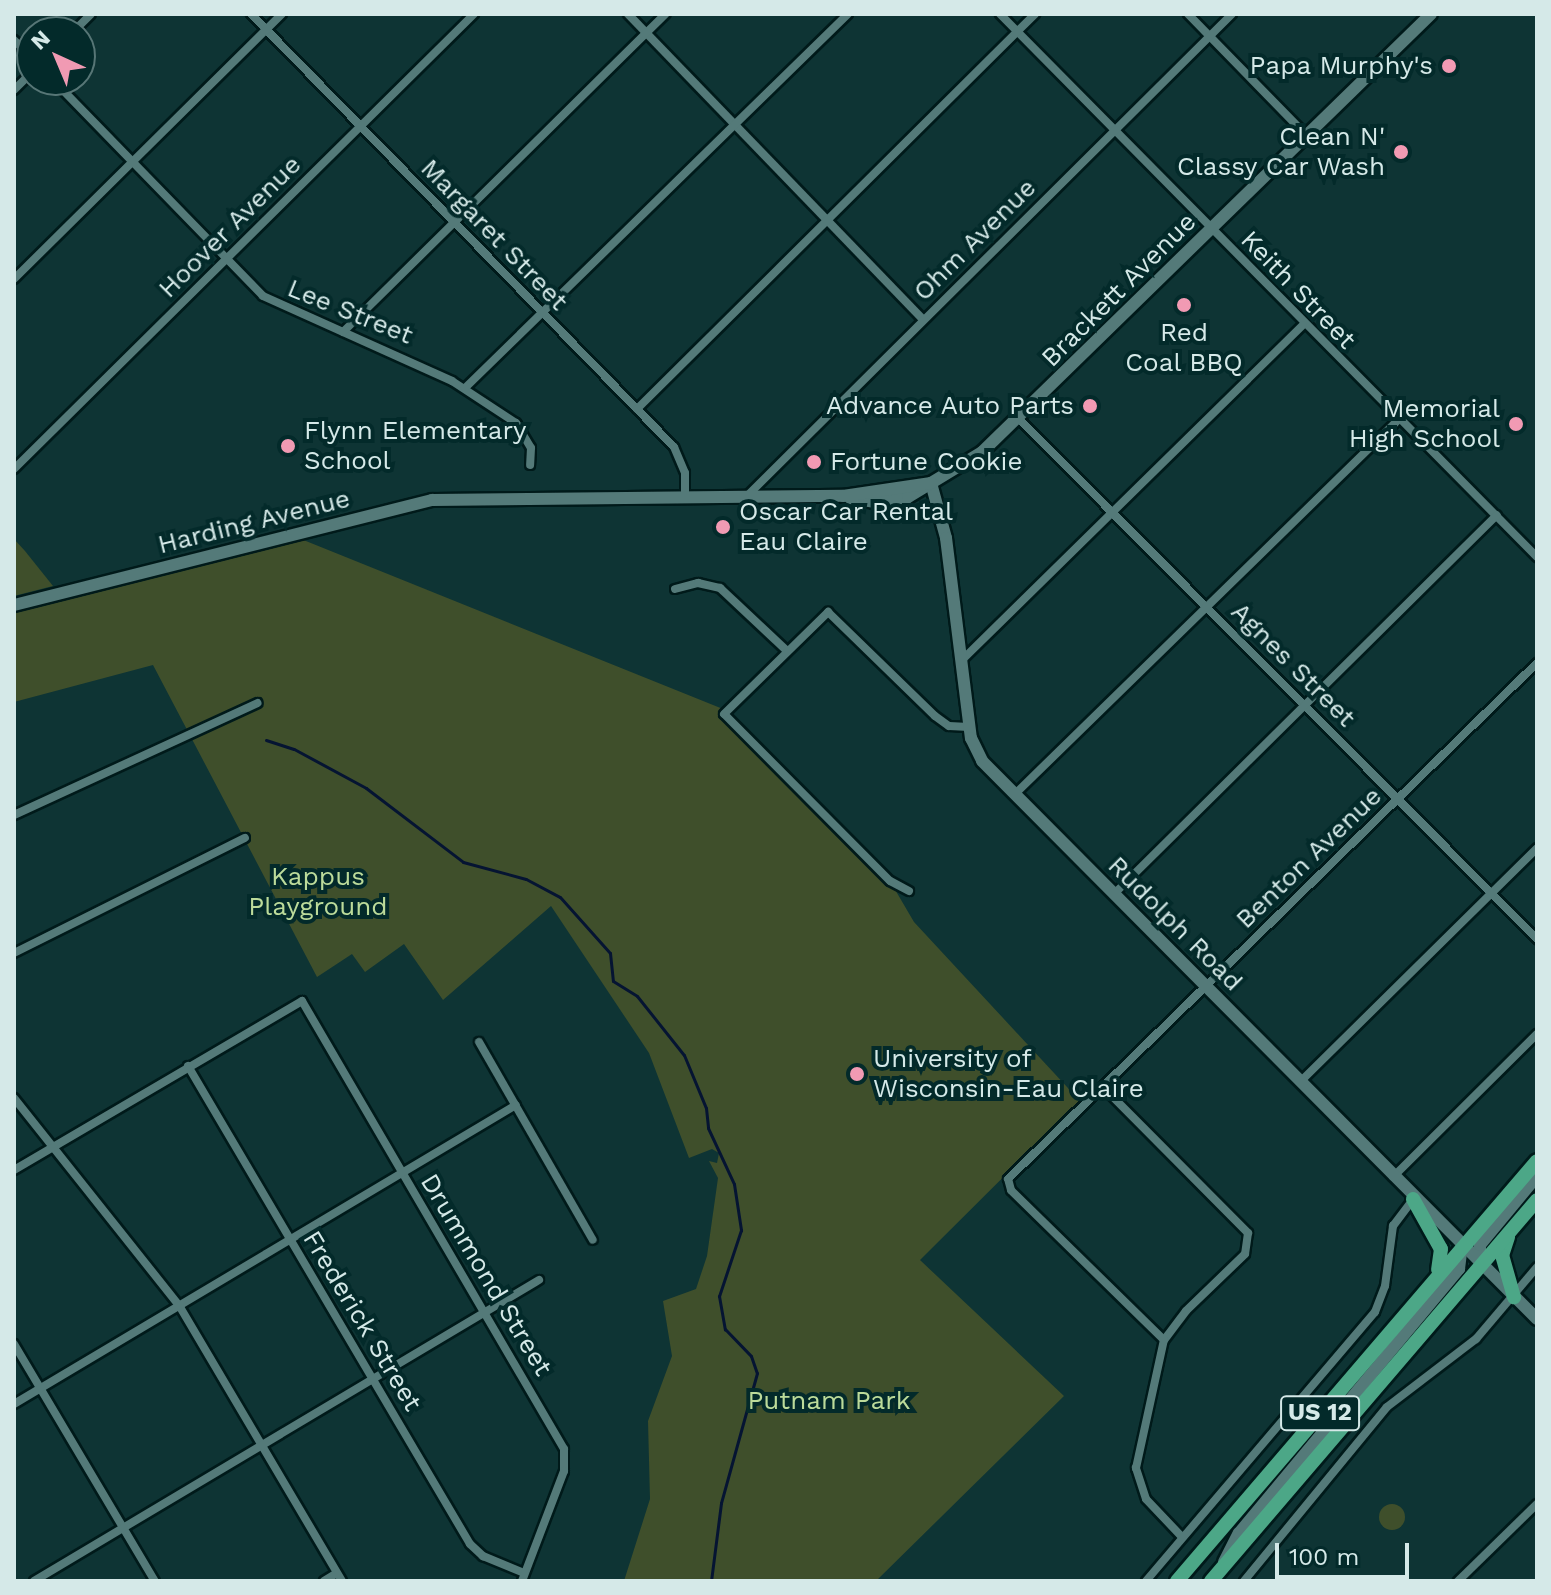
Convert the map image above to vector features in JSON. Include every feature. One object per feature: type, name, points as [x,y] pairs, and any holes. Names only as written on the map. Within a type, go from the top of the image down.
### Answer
[{"type":"main road","name":"Brackett Avenue","points":[[931,483],[971,461],[1020,420],[1431,14]]},
{"type":"main road","name":"Harding Avenue","points":[[14,605],[432,500],[685,495],[843,496],[931,483]]},
{"type":"main road","name":"Rudolph Road","points":[[931,483],[946,538],[969,727],[982,761],[1413,1199],[1537,1319]]},
{"type":"main road","name":"US 12","points":[[1177,1581],[1537,1161]]},
{"type":"main road","points":[[1481,1264],[1480,1245],[1537,1176]]},
{"type":"main road","points":[[1413,1199],[1443,1258],[1431,1282]]},
{"type":"main road","name":"US 12","points":[[1211,1581],[1537,1200]]},
{"type":"main road","points":[[1514,1226],[1502,1255],[1514,1297]]},
{"type":"main road","points":[[1222,1569],[1239,1533],[1459,1269],[1462,1245]]},
{"type":"street","name":"Margaret Street","points":[[251,14],[637,409],[682,459],[685,495]]},
{"type":"street","points":[[14,279],[282,14]]},
{"type":"street","name":"Hoover Avenue","points":[[14,469],[474,14]]},
{"type":"street","points":[[628,14],[923,319]]},
{"type":"street","points":[[343,332],[665,14]]},
{"type":"street","points":[[465,388],[848,14]]},
{"type":"street","name":"Keith Street","points":[[1000,14],[1303,325],[1537,557]]},
{"type":"street","points":[[637,409],[1035,14]]},
{"type":"street","points":[[1188,14],[1307,136]]},
{"type":"street","name":"Ohm Avenue","points":[[748,495],[1232,14]]},
{"type":"street","name":"Lee Street","points":[[69,96],[274,304],[418,361],[465,388],[516,423],[531,448],[530,465]]},
{"type":"street","points":[[961,662],[1303,325]]},
{"type":"street","name":"Agnes Street","points":[[1020,420],[1537,939]]},
{"type":"street","points":[[1014,795],[1398,420]]},
{"type":"street","points":[[1115,893],[1497,515]]},
{"type":"street","points":[[675,589],[698,583],[720,588],[786,650]]},
{"type":"street","points":[[909,891],[890,881],[724,714],[828,612],[942,722],[969,727]]},
{"type":"street","name":"Benton Avenue","points":[[1164,1340],[1007,1182],[1537,663]]},
{"type":"street","points":[[14,815],[257,703]]},
{"type":"street","points":[[14,950],[245,838]]},
{"type":"street","points":[[1300,1082],[1537,848]]},
{"type":"street","name":"Drummond Street","points":[[188,1066],[302,1001],[564,1449],[564,1471],[523,1577]]},
{"type":"street","points":[[1393,1177],[1537,1034]]},
{"type":"street","points":[[479,1042],[593,1240]]},
{"type":"street","points":[[14,1170],[188,1066]]},
{"type":"street","name":"Frederick Street","points":[[188,1066],[470,1544],[483,1556],[523,1577]]},
{"type":"street","points":[[1103,1087],[1244,1228],[1249,1240],[1245,1254],[1186,1311],[1164,1340],[1136,1468],[1146,1499],[1182,1537]]},
{"type":"street","points":[[14,1098],[180,1307],[340,1577],[324,1581]]},
{"type":"street","points":[[14,1404],[516,1105]]},
{"type":"street","points":[[1146,1581],[1375,1312],[1385,1286],[1393,1226],[1413,1199]]},
{"type":"street","points":[[1244,1581],[1387,1407],[1476,1339],[1537,1267]]},
{"type":"street","points":[[34,1581],[539,1280]]},
{"type":"street","points":[[14,1344],[155,1581]]},
{"type":"street","points":[[1458,1581],[1537,1504]]},
{"type":"green space","name":"Putnam Park","points":[[291,535],[723,709],[890,881],[914,922],[1080,1101],[920,1260],[1064,1396],[876,1581],[624,1581],[650,1499],[648,1421],[672,1356],[663,1301],[696,1289],[707,1256],[718,1178],[709,1161],[717,1163],[719,1153],[712,1149],[689,1158],[649,1053],[551,906],[443,1000],[404,944],[365,972],[352,954],[317,977],[153,665],[14,702],[14,605]]},
{"type":"green space","points":[[14,539],[25,551],[53,586],[14,596]]},
{"type":"green space","points":[[1392,1504],[1401,1508],[1405,1517],[1401,1526],[1392,1530],[1383,1526],[1379,1517],[1383,1508]]},
{"type":"waterway","points":[[266,740],[294,749],[366,788],[463,862],[526,879],[560,897],[610,953],[613,981],[637,996],[684,1055],[706,1108],[708,1128],[734,1184],[741,1230],[719,1296],[725,1329],[751,1356],[757,1373],[721,1503],[711,1581]]},
{"type":"place","name":"Papa Murphy's","points":[[1449,66]]},
{"type":"place","name":"Clean N' Classy Car Wash","points":[[1401,152]]},
{"type":"place","name":"Red Coal BBQ","points":[[1184,305]]},
{"type":"place","name":"Advance Auto Parts","points":[[1090,406]]},
{"type":"place","name":"Memorial High School","points":[[1516,424]]},
{"type":"place","name":"Flynn Elementary School","points":[[288,446]]},
{"type":"place","name":"Fortune Cookie","points":[[814,462]]},
{"type":"place","name":"Oscar Car Rental Eau Claire","points":[[723,527]]},
{"type":"place","name":"University of Wisconsin-Eau Claire","points":[[857,1074]]},
{"type":"park label","name":"Kappus Playground","points":[[318,892]]}]
